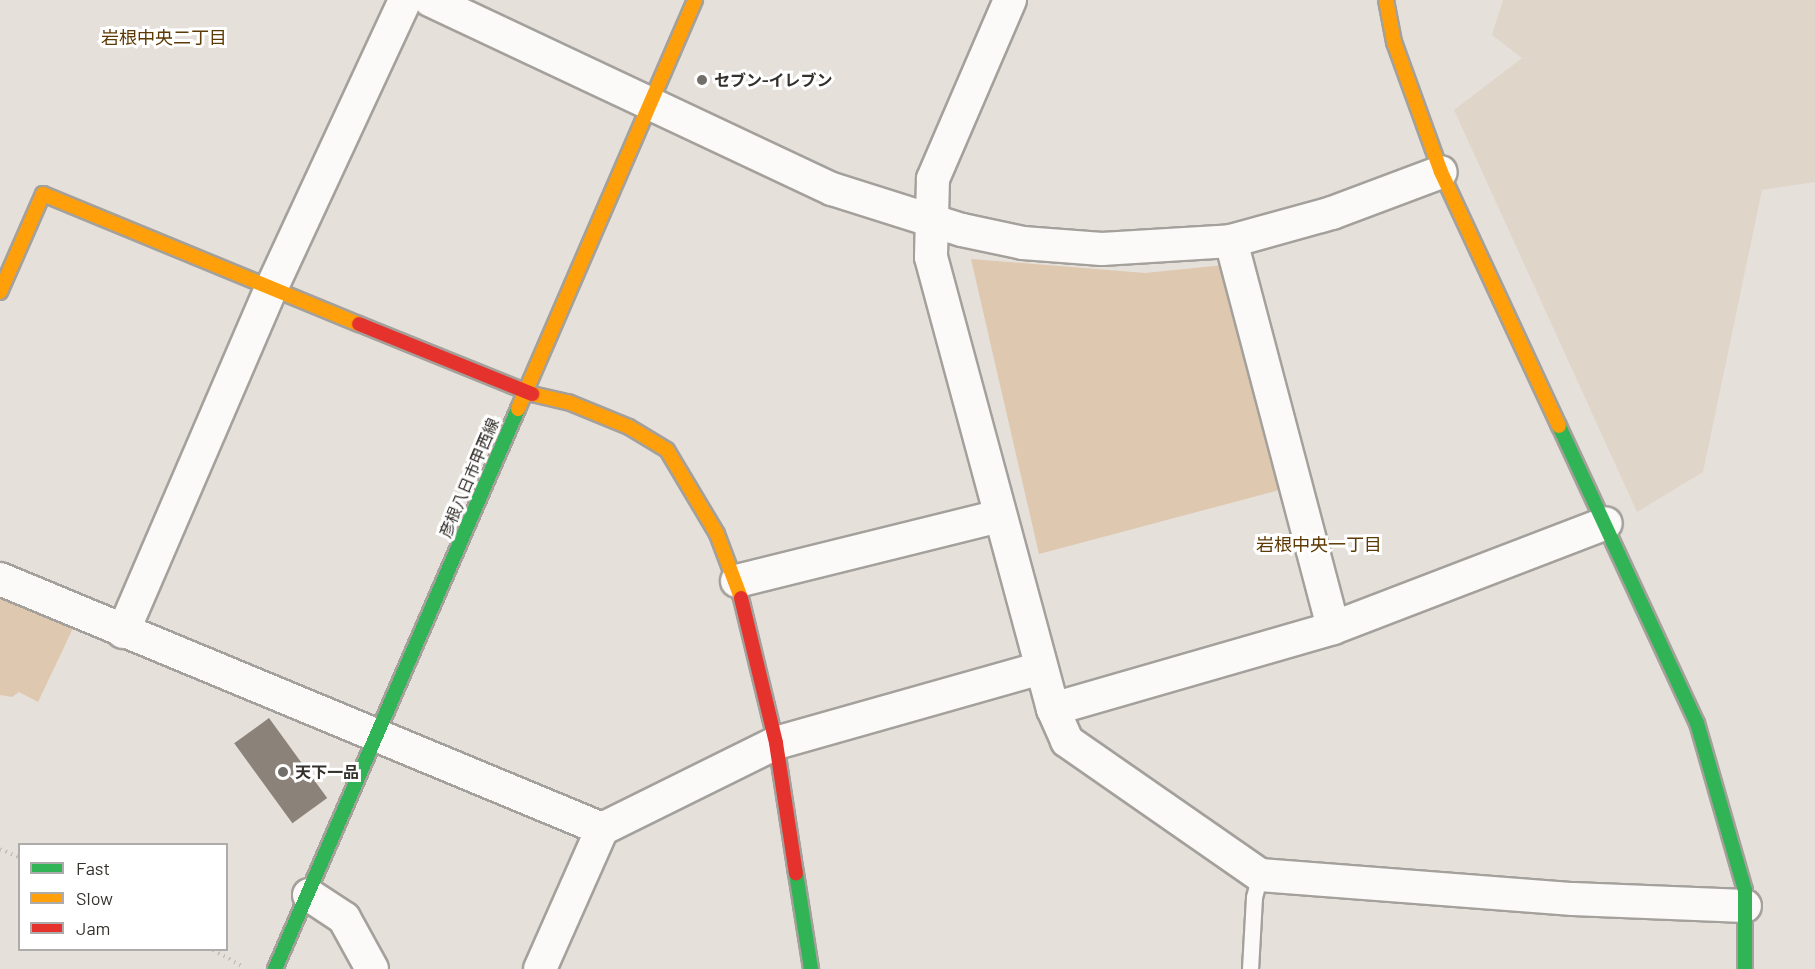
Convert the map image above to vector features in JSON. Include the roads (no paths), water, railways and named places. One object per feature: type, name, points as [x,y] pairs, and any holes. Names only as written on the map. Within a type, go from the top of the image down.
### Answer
[{"type":"street","points":[[123,632],[271,289],[405,0]]},
{"type":"street","points":[[430,0],[832,189],[930,220],[1023,243],[1102,249],[1231,241],[1332,213],[1441,172]]},
{"type":"street","name":"彦根八日市甲西線","points":[[275,969],[309,895],[523,392],[695,0]]},
{"type":"street","points":[[1010,0],[933,179],[930,220],[931,257],[1041,668],[1053,709],[1067,741],[1260,875],[1573,899],[1745,906]]},
{"type":"street","points":[[1386,0],[1394,42],[1441,172],[1697,723],[1745,890],[1745,969]]},
{"type":"street","points":[[0,292],[43,194],[523,392],[578,406],[629,427],[667,450],[717,534],[737,581],[776,743],[811,969]]},
{"type":"street","points":[[1231,241],[1333,628]]},
{"type":"street","points":[[737,581],[999,516]]},
{"type":"street","points":[[1053,709],[1333,628],[1606,523]]},
{"type":"street","points":[[0,579],[123,632],[210,664],[376,737],[602,829]]},
{"type":"street","points":[[540,969],[602,829],[776,743],[1041,668]]},
{"type":"street","points":[[309,895],[344,918],[372,969]]},
{"type":"lane","points":[[1250,969],[1254,897],[1260,875]]},
{"type":"place","name":"セブン-イレブン","points":[[702,80]]},
{"type":"place","name":"天下一品","points":[[283,772]]},
{"type":"district","name":"岩根中央二丁目","points":[[164,37]]},
{"type":"district","name":"岩根中央一丁目","points":[[1319,544]]}]
